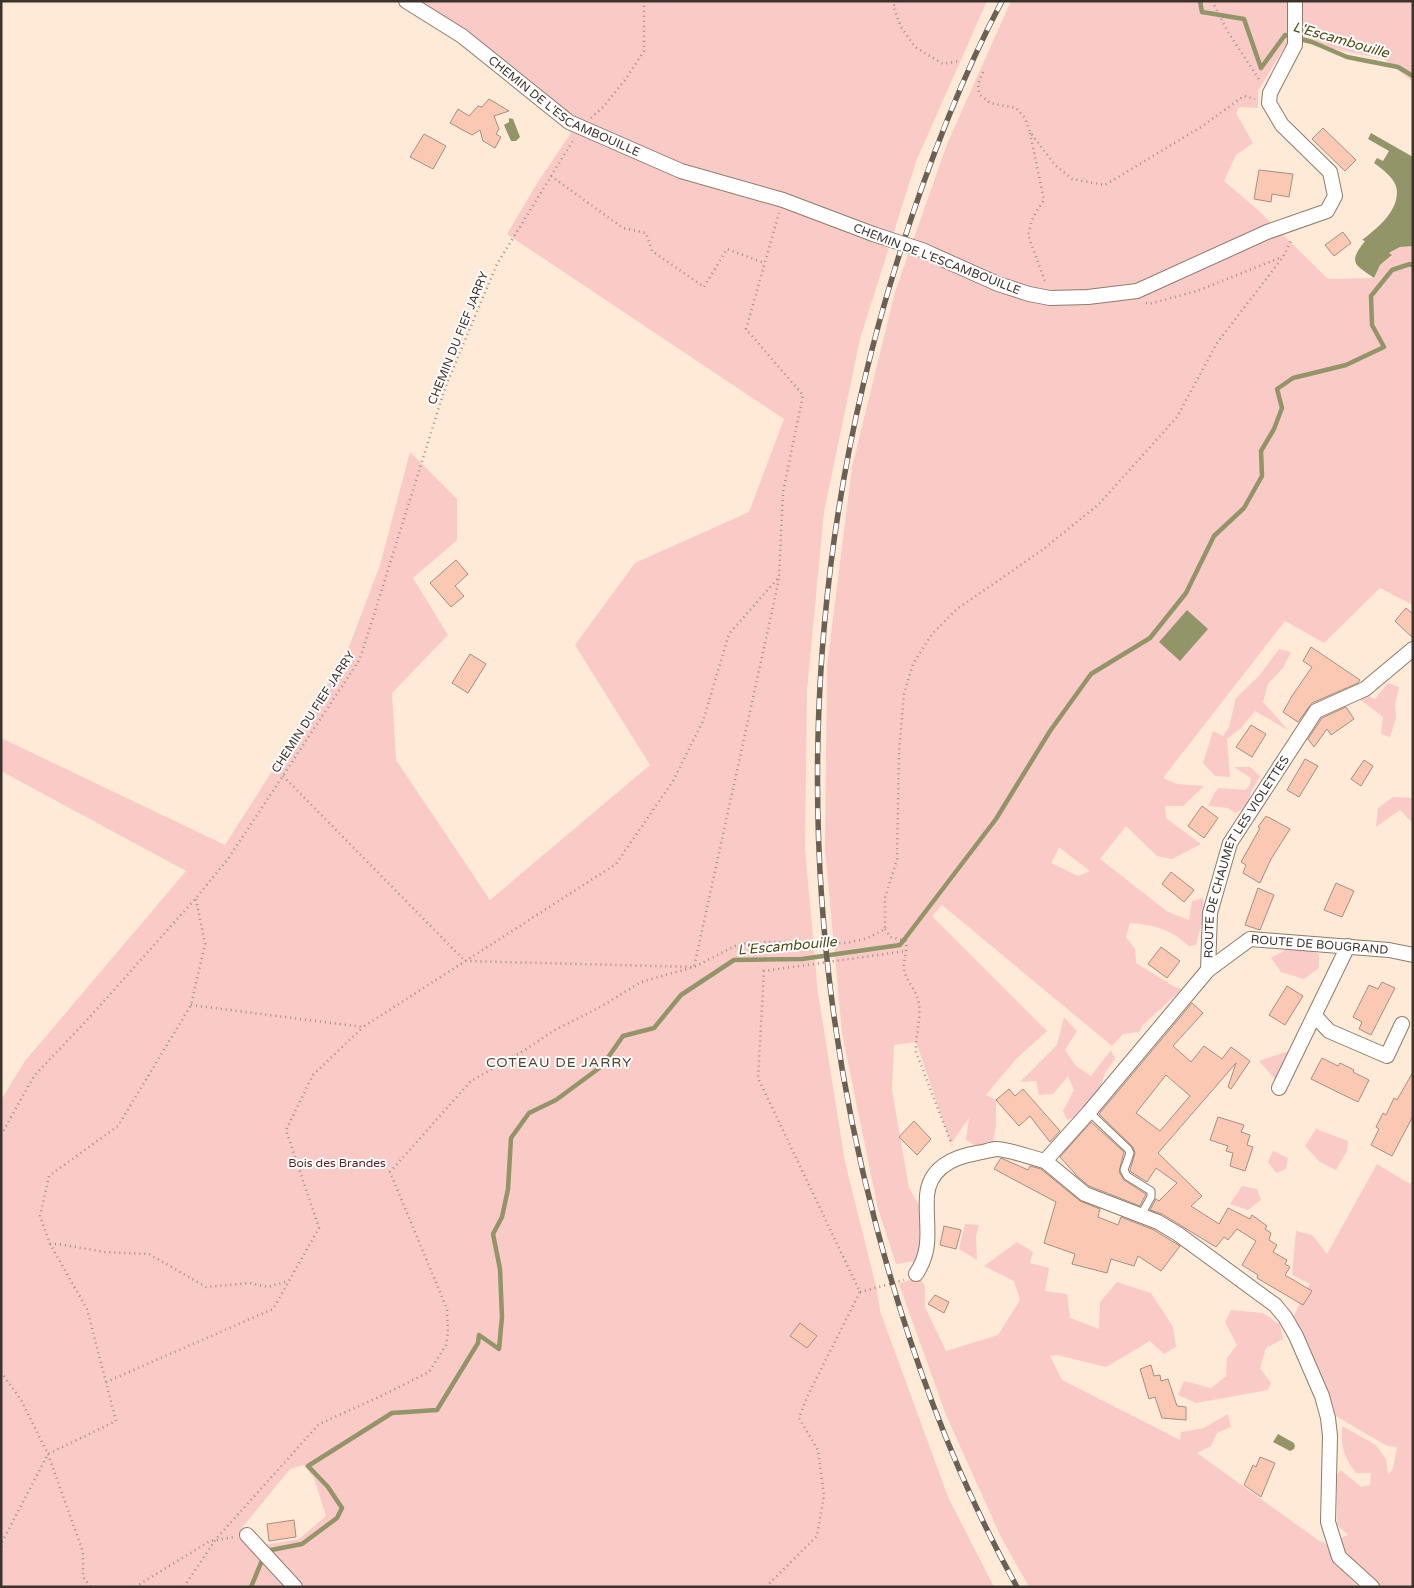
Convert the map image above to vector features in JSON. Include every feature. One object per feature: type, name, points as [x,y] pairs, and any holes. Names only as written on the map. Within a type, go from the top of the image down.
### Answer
[{"type":"street","name":"CHEMIN DE L'ESCAMBOUILLE","points":[[406,1],[462,36],[569,122],[681,171],[783,200],[873,234],[922,250],[998,284],[1029,294],[1050,298],[1088,297],[1137,291],[1268,232],[1327,211],[1335,196],[1330,172],[1282,125],[1270,98]]},
{"type":"street","points":[[1270,98],[1295,46],[1295,1]]},
{"type":"street","name":"ROUTE DE CHAUMET LES VIOLETTES","points":[[1045,1161],[1089,1112],[1208,970],[1210,913],[1230,843],[1316,711],[1365,689],[1413,649]]},
{"type":"street","name":"ROUTE DE BOUGRAND","points":[[1208,970],[1250,939],[1389,950],[1413,955]]},
{"type":"street","points":[[1279,1088],[1348,946]]},
{"type":"street","points":[[1315,1016],[1329,1030],[1387,1056],[1402,1024]]},
{"type":"street","points":[[916,1274],[926,1256],[929,1226],[927,1196],[933,1175],[953,1159],[997,1149],[1045,1161],[1085,1194],[1158,1222],[1178,1234],[1275,1305],[1285,1317],[1296,1336],[1322,1396],[1328,1418],[1330,1436],[1328,1522],[1339,1557],[1372,1587]]},
{"type":"street","points":[[247,1535],[295,1587]]},
{"type":"lane","points":[[1089,1112],[1128,1149],[1130,1154],[1124,1170],[1127,1176],[1151,1191],[1151,1197],[1141,1215]]},
{"type":"path","name":"CHEMIN DU FIEF JARRY","points":[[1,1136],[34,1076],[88,1019],[196,898],[228,859],[360,659],[445,388],[497,264],[581,127],[604,106],[625,80],[644,51],[644,1]]},
{"type":"path","points":[[893,1],[901,27],[915,47],[943,64],[959,61]]},
{"type":"path","points":[[893,6],[898,1]]},
{"type":"path","points":[[1212,1],[1228,32],[1270,98]]},
{"type":"path","points":[[984,72],[978,84],[978,94],[990,103],[1016,108],[1025,118],[1030,132],[1044,200],[1033,217],[1028,235],[1050,298]]},
{"type":"path","points":[[1030,132],[1055,166],[1072,179],[1105,185],[1201,127],[1244,96],[1270,98]]},
{"type":"path","points":[[551,176],[623,228],[646,233],[652,251],[704,287],[727,249],[764,263]]},
{"type":"path","points":[[694,967],[779,577],[783,492],[803,395],[746,329],[783,200]]},
{"type":"path","points":[[965,1155],[951,1144],[916,1052],[920,1004],[904,971],[906,941],[890,937],[885,929],[885,898],[897,859],[899,752],[904,694],[913,664],[932,634],[957,609],[1041,551],[1106,496],[1177,417],[1217,343],[1283,257],[1299,221]]},
{"type":"path","points":[[1141,302],[1149,304],[1197,291],[1283,257]]},
{"type":"path","points":[[106,1382],[273,1309],[319,1228],[286,1130],[313,1075],[362,1027],[616,864],[673,781],[703,721],[729,634],[779,577]]},
{"type":"path","points":[[283,776],[465,961],[694,967]]},
{"type":"path","points":[[1,1552],[2,1542],[48,1454],[116,1421],[87,1309],[50,1244],[40,1216],[49,1176],[118,1126],[191,1005],[205,944],[196,898]]},
{"type":"path","points":[[184,1587],[216,1539],[319,1424],[429,1372],[446,1345],[448,1333],[447,1310],[390,1172],[471,1081],[525,1050],[553,1030],[602,1006],[641,982],[694,967],[739,944],[766,942],[847,943],[868,938],[885,929]]},
{"type":"path","points":[[860,1292],[758,1078],[764,971],[906,951]]},
{"type":"path","points":[[191,1005],[362,1027]]},
{"type":"path","points":[[50,1244],[105,1252],[149,1254],[206,1287],[250,1282],[268,1287],[289,1280]]},
{"type":"path","points":[[766,1587],[817,1536],[824,1495],[818,1450],[799,1418],[807,1397],[860,1292],[897,1283],[916,1274]]},
{"type":"path","points":[[1,1372],[22,1400],[48,1454],[84,1552],[84,1577],[91,1587]]},
{"type":"path","points":[[135,1587],[210,1541],[247,1535]]},
{"type":"green space","name":"Bois des Brandes","points":[[410,1],[987,1],[917,159],[860,339],[824,512],[807,691],[805,849],[818,993],[845,1162],[877,1290],[880,1311],[948,1497],[994,1587],[1,1587],[1,1100],[25,1061],[186,871],[1,771],[1,738],[225,845],[346,655],[380,565],[410,452],[457,499],[457,540],[413,578],[448,635],[392,693],[396,760],[490,900],[650,765],[575,645],[635,563],[749,512],[784,419],[507,234],[539,180],[571,133]],"holes":[[[304,1465],[314,1478],[326,1516],[299,1539],[253,1547],[241,1529],[290,1469]]]},
{"type":"green space","points":[[1011,1],[1413,1],[1413,82],[1384,59],[1300,42],[1285,46],[1258,91],[1258,108],[1240,107],[1236,113],[1253,143],[1236,155],[1224,181],[1259,211],[1328,279],[1374,278],[1380,265],[1392,256],[1389,254],[1400,247],[1413,246],[1413,605],[1380,588],[1324,643],[1285,621],[1163,778],[1177,784],[1204,786],[1183,806],[1165,806],[1166,818],[1201,844],[1172,859],[1157,856],[1126,826],[1100,859],[1168,912],[1189,920],[1192,901],[1203,898],[1204,914],[1196,945],[1189,946],[1162,929],[1130,923],[1126,937],[1135,949],[1136,963],[1175,987],[1182,989],[1143,1025],[1139,1032],[1123,1034],[1112,1046],[942,905],[932,916],[1047,1031],[1016,1059],[986,1095],[996,1100],[996,1125],[993,1144],[978,1147],[966,1140],[969,1118],[951,1144],[916,1042],[894,1045],[892,1090],[909,1188],[929,1223],[916,1261],[896,1264],[878,1209],[842,1033],[825,849],[827,666],[852,467],[895,292],[947,144]],"holes":[[[1060,848],[1090,871],[1078,876],[1051,863]]]},
{"type":"green space","points":[[1279,649],[1291,652],[1283,668],[1268,684],[1263,702],[1288,730],[1255,711],[1241,728],[1227,739],[1230,777],[1215,776],[1203,763],[1213,731],[1223,736],[1229,727],[1236,698],[1259,676]]},
{"type":"green space","points":[[1388,683],[1399,687],[1395,705],[1396,718],[1390,737],[1381,734],[1383,717],[1357,697],[1363,694],[1375,699]]},
{"type":"green space","points":[[1234,767],[1250,767],[1260,776],[1251,792],[1247,807],[1235,813],[1228,808],[1208,806],[1219,788],[1245,790],[1250,785],[1251,778]]},
{"type":"green space","points":[[1393,797],[1413,798],[1413,823],[1400,810],[1376,827],[1378,808]]},
{"type":"green space","points":[[1306,949],[1319,954],[1319,968],[1304,979],[1281,972],[1271,958],[1286,950]]},
{"type":"green space","points":[[1064,1017],[1077,1031],[1065,1050],[1076,1066],[1091,1076],[1111,1050],[1115,1059],[1105,1073],[1100,1088],[1073,1118],[1067,1120],[1063,1111],[1074,1090],[1068,1076],[1053,1094],[1039,1095],[1036,1081],[1020,1082],[1057,1045]]},
{"type":"green space","points":[[1294,1049],[1279,1076],[1275,1079],[1259,1061]]},
{"type":"green space","points":[[1316,1129],[1348,1141],[1347,1151],[1336,1170],[1320,1162],[1305,1146]]},
{"type":"green space","points":[[1273,1151],[1288,1158],[1286,1169],[1276,1173],[1268,1162]]},
{"type":"green space","points":[[1377,1164],[1410,1184],[1413,1179],[1413,1587],[1377,1587],[1351,1563],[1338,1539],[1348,1535],[1337,1525],[1337,1474],[1341,1470],[1361,1487],[1370,1485],[1371,1473],[1356,1473],[1348,1462],[1342,1439],[1342,1426],[1376,1445],[1386,1459],[1388,1475],[1393,1468],[1397,1447],[1387,1446],[1329,1412],[1293,1317],[1310,1284],[1292,1275],[1296,1231],[1312,1235],[1327,1254]]},
{"type":"green space","points":[[1242,1186],[1257,1189],[1261,1200],[1248,1210],[1230,1204]]},
{"type":"green space","points":[[965,1224],[979,1225],[976,1236],[977,1260],[959,1249]]},
{"type":"green space","points":[[1017,1242],[1033,1252],[1030,1263],[1049,1268],[1045,1291],[1067,1294],[1070,1318],[1099,1329],[1100,1302],[1117,1282],[1151,1293],[1173,1327],[1176,1347],[1164,1354],[1150,1341],[1106,1367],[1057,1355],[1050,1356],[1062,1380],[1180,1440],[1181,1432],[1204,1428],[1228,1414],[1231,1427],[1217,1433],[1211,1446],[1197,1453],[1325,1544],[1335,1555],[1348,1576],[1359,1587],[1029,1587],[1000,1535],[946,1415],[899,1284],[919,1276],[925,1287],[925,1307],[946,1351],[998,1335],[1020,1300],[1014,1281],[984,1266]]},
{"type":"green space","points":[[1231,1310],[1263,1313],[1280,1325],[1283,1339],[1266,1348],[1260,1368],[1271,1383],[1268,1390],[1196,1403],[1178,1395],[1184,1381],[1211,1388],[1226,1376],[1227,1358],[1237,1345],[1225,1322]]},
{"type":"shaded area","points":[[509,118],[513,119],[520,137],[516,141],[511,141],[504,125],[509,122]]},
{"type":"shaded area","points":[[1371,133],[1413,157],[1413,246],[1400,247],[1389,253],[1392,255],[1380,265],[1374,278],[1358,266],[1355,259],[1356,254],[1365,241],[1362,240],[1375,230],[1392,210],[1397,194],[1396,186],[1392,179],[1374,163],[1377,158],[1383,161],[1389,151],[1368,139]]},
{"type":"shaded area","points":[[1187,610],[1208,629],[1180,661],[1159,642]]},
{"type":"shaded area","points":[[1278,1434],[1294,1443],[1294,1449],[1290,1451],[1273,1442]]},
{"type":"building","points":[[489,99],[509,111],[494,116],[499,129],[496,134],[501,137],[495,148],[483,141],[480,130],[472,135],[450,123],[458,109],[469,116],[478,106],[482,107]]},
{"type":"building","points":[[1323,128],[1356,160],[1345,171],[1312,139]]},
{"type":"building","points":[[424,134],[446,146],[433,169],[410,157]]},
{"type":"building","points":[[1259,170],[1293,174],[1289,197],[1272,194],[1271,202],[1254,199]]},
{"type":"building","points":[[1343,232],[1351,243],[1334,256],[1325,245]]},
{"type":"building","points":[[456,560],[468,574],[455,586],[464,596],[451,607],[430,583]]},
{"type":"building","points":[[1406,608],[1413,614],[1413,638],[1395,621]]},
{"type":"building","points":[[1311,647],[1360,680],[1358,683],[1312,703],[1298,722],[1283,712],[1312,667],[1303,661]]},
{"type":"building","points":[[470,654],[486,664],[468,693],[452,683]]},
{"type":"building","points":[[1346,707],[1354,719],[1331,735],[1327,729],[1314,747],[1308,739],[1322,718]]},
{"type":"building","points":[[1251,725],[1266,734],[1252,757],[1236,747]]},
{"type":"building","points":[[1305,759],[1318,766],[1299,797],[1287,790]]},
{"type":"building","points":[[1364,760],[1373,766],[1361,786],[1351,779]]},
{"type":"building","points":[[1202,806],[1218,818],[1204,838],[1188,826]]},
{"type":"building","points":[[1266,816],[1290,829],[1271,859],[1260,883],[1243,873],[1246,865],[1241,862],[1260,828],[1258,827]]},
{"type":"building","points":[[1171,872],[1194,890],[1184,902],[1162,884]]},
{"type":"building","points":[[1336,883],[1354,891],[1342,917],[1324,910]]},
{"type":"building","points":[[1258,888],[1274,895],[1260,930],[1245,925]]},
{"type":"building","points":[[1161,947],[1180,961],[1167,978],[1148,964]]},
{"type":"building","points":[[1382,982],[1395,988],[1371,1035],[1359,1029],[1362,1022],[1353,1017],[1369,985],[1378,989]]},
{"type":"building","points":[[1287,986],[1303,996],[1285,1025],[1269,1015]]},
{"type":"building","points":[[1192,1003],[1203,1013],[1173,1046],[1191,1062],[1204,1046],[1222,1059],[1231,1047],[1250,1061],[1231,1089],[1228,1087],[1236,1063],[1158,1153],[1202,1196],[1191,1206],[1219,1224],[1228,1208],[1250,1219],[1252,1215],[1267,1226],[1265,1229],[1271,1233],[1269,1240],[1277,1245],[1273,1252],[1287,1260],[1285,1264],[1290,1267],[1285,1275],[1312,1291],[1303,1305],[1257,1278],[1258,1275],[1242,1265],[1256,1241],[1237,1229],[1228,1240],[1224,1237],[1216,1247],[1162,1214],[1150,1210],[1156,1199],[1159,1201],[1177,1183],[1156,1168],[1147,1182],[1131,1172],[1135,1153],[1133,1147],[1099,1114]],"holes":[[[1166,1075],[1190,1096],[1160,1131],[1136,1113]]]},
{"type":"building","points":[[1322,1058],[1338,1066],[1340,1063],[1369,1080],[1358,1102],[1311,1079]]},
{"type":"building","points":[[1413,1072],[1413,1116],[1392,1156],[1371,1145],[1379,1129],[1376,1127],[1383,1113],[1386,1115],[1394,1098],[1397,1100]]},
{"type":"building","points":[[1009,1089],[1015,1096],[1023,1089],[1060,1131],[1050,1142],[1030,1116],[1019,1126],[996,1100]]},
{"type":"building","points":[[1218,1117],[1244,1125],[1241,1132],[1250,1135],[1247,1145],[1253,1147],[1245,1171],[1230,1166],[1233,1153],[1226,1151],[1228,1146],[1210,1140]]},
{"type":"building","points":[[914,1121],[931,1139],[917,1155],[899,1137]]},
{"type":"building","points":[[1091,1122],[1124,1152],[1119,1172],[1124,1180],[1146,1194],[1140,1206],[1089,1186],[1060,1157]]},
{"type":"building","points":[[1001,1158],[1028,1170],[1030,1166],[1041,1169],[1080,1201],[1100,1209],[1098,1217],[1118,1225],[1121,1217],[1154,1230],[1180,1246],[1161,1271],[1138,1256],[1134,1266],[1111,1259],[1107,1273],[1072,1264],[1075,1254],[1044,1243],[1056,1202],[994,1169]]},
{"type":"building","points":[[944,1226],[961,1230],[956,1249],[940,1245]]},
{"type":"building","points":[[935,1295],[949,1302],[944,1313],[928,1304]]},
{"type":"building","points":[[800,1323],[817,1336],[807,1348],[790,1336]]},
{"type":"building","points":[[1151,1365],[1154,1376],[1160,1375],[1161,1381],[1168,1379],[1177,1406],[1186,1407],[1186,1420],[1162,1418],[1155,1397],[1149,1399],[1140,1369]]},
{"type":"building","points":[[1260,1457],[1275,1463],[1261,1497],[1244,1485],[1253,1465],[1256,1467]]},
{"type":"building","points":[[294,1520],[296,1537],[269,1541],[267,1524]]},
{"type":"waterway","name":"L'Escambouille","points":[[1200,1],[1202,12],[1244,19],[1261,68],[1285,35],[1312,42],[1347,57],[1398,67],[1413,76]]},
{"type":"waterway","name":"L'Escambouille","points":[[266,1551],[302,1544],[337,1518],[342,1508],[328,1487],[308,1466],[392,1413],[437,1410],[478,1343],[479,1335],[499,1349],[502,1317],[500,1269],[493,1234],[502,1217],[508,1189],[511,1138],[529,1113],[556,1100],[602,1066],[623,1036],[654,1028],[681,995],[734,960],[802,959],[900,945],[996,819],[1050,731],[1091,674],[1150,638],[1186,593],[1214,536],[1244,508],[1262,476],[1261,451],[1274,429],[1282,408],[1277,389],[1293,378],[1346,365],[1384,347],[1372,325],[1371,296],[1392,270],[1410,264],[1413,266]]},
{"type":"waterway","name":"L'Escambouille","points":[[251,1587],[263,1558]]},
{"type":"railway","points":[[1002,1],[971,64],[919,195],[897,262],[864,381],[840,501],[825,621],[818,742],[820,864],[830,985],[849,1105],[876,1225],[903,1318],[935,1410],[973,1500],[1017,1587]]},
{"type":"district","name":"COTEAU DE JARRY","points":[[559,1062]]}]
